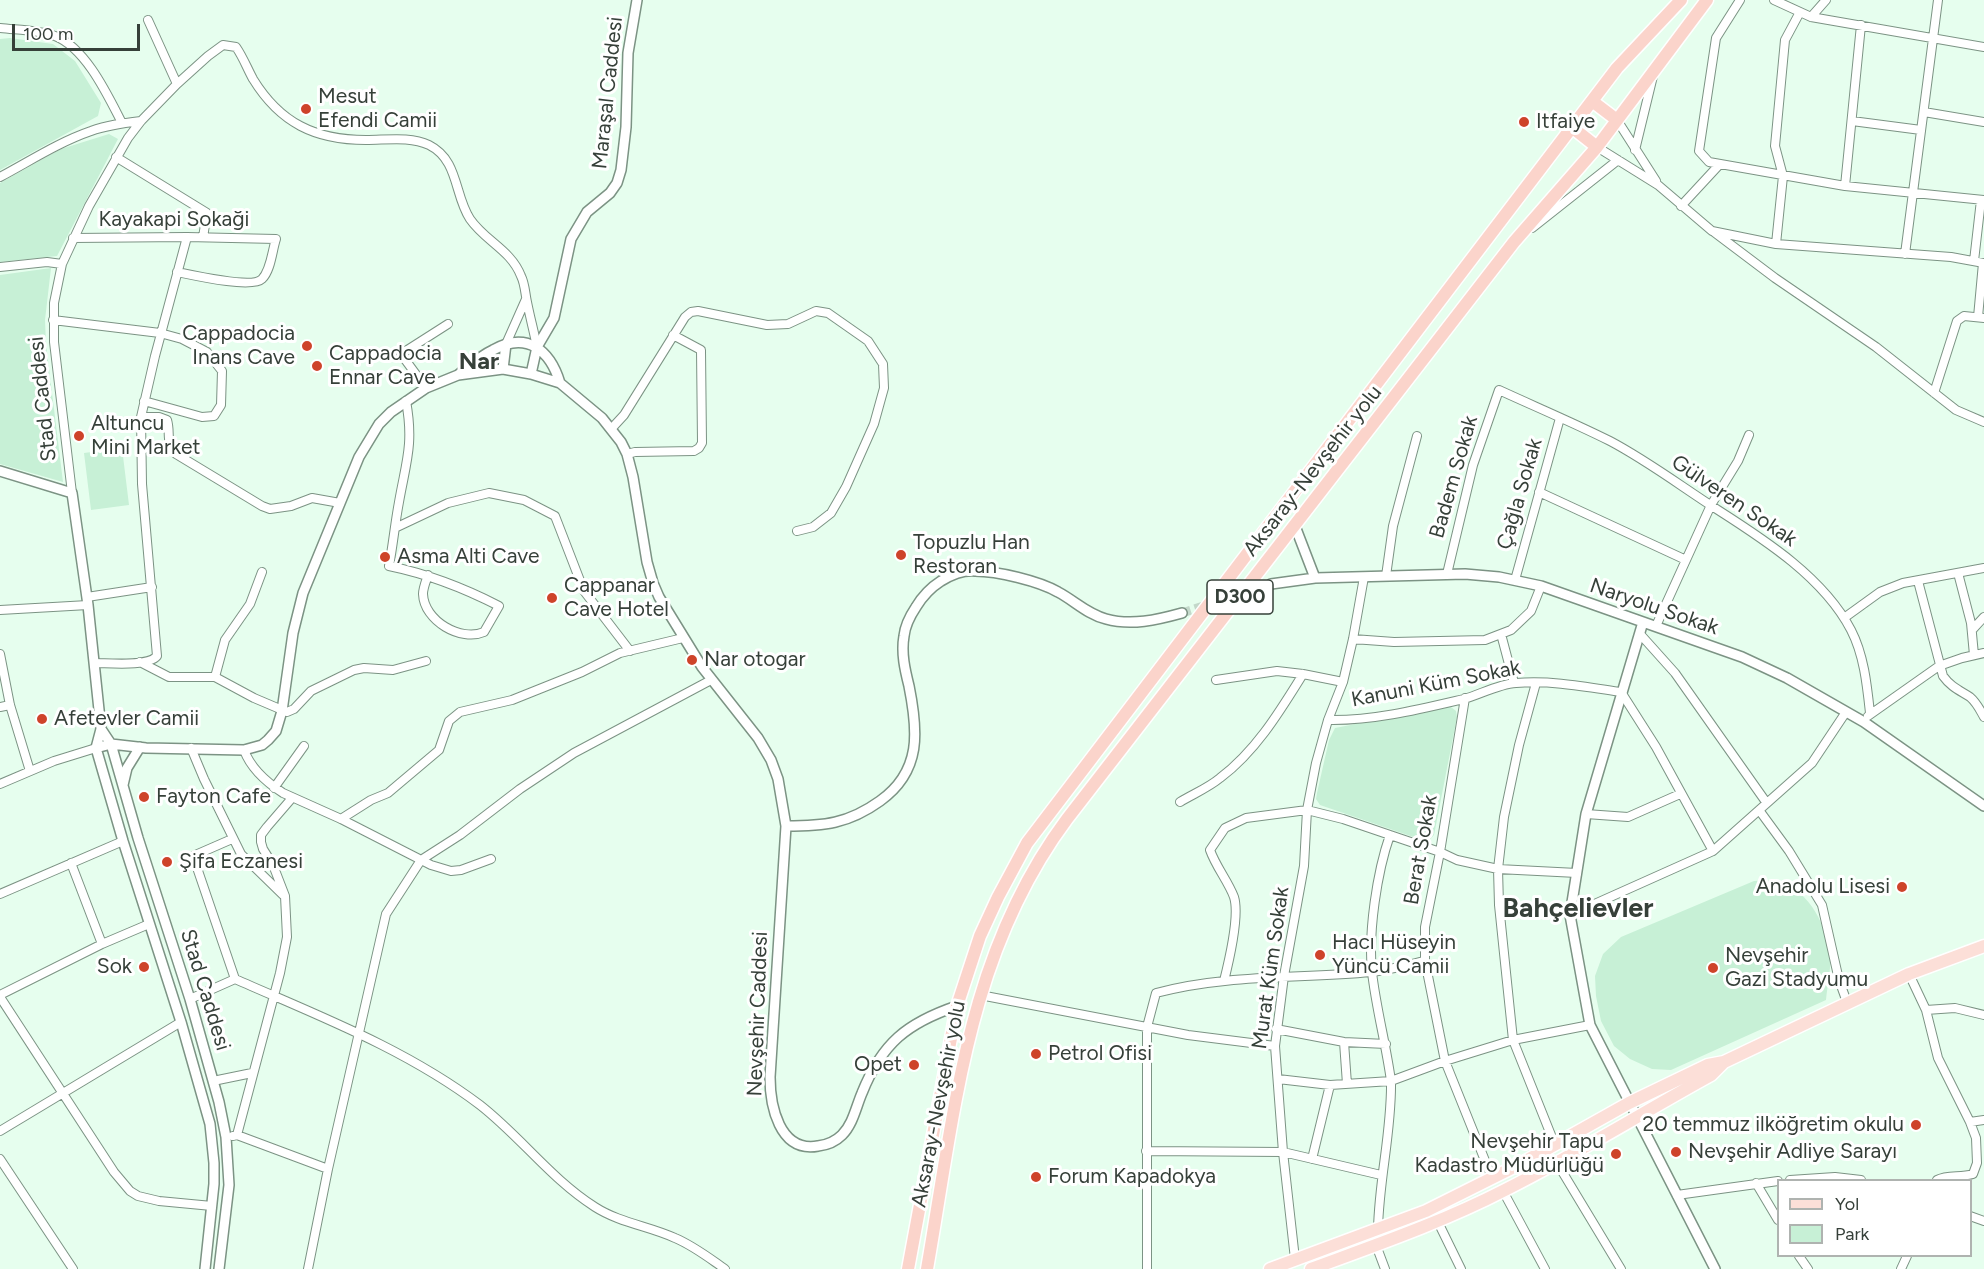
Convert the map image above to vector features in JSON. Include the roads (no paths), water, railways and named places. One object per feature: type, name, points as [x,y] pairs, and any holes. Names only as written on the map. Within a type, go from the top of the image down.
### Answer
[{"type":"highway","name":"Aksaray-Nevşehir yolu","points":[[908,1269],[957,1006],[980,936],[1027,843],[1617,68],[1680,0]]},
{"type":"highway","name":"Aksaray-Nevşehir yolu","points":[[927,1269],[963,1064],[980,995],[1006,923],[1020,893],[1050,842],[1514,242],[1597,147],[1707,0]]},
{"type":"highway","points":[[1592,101],[1617,120]]},
{"type":"highway","points":[[1572,128],[1597,147]]},
{"type":"main road","points":[[1270,1269],[1426,1211],[1708,1065],[1724,1062],[1909,974],[1984,946]]},
{"type":"main road","points":[[1311,1269],[1437,1221],[1503,1191],[1712,1074],[1724,1062]]},
{"type":"street","name":"Maraşal Caddesi","points":[[531,374],[537,346],[554,318],[571,239],[587,212],[610,193],[621,170],[626,127],[628,53],[637,0]]},
{"type":"street","points":[[1740,0],[1716,38],[1699,151],[1709,162],[1719,165],[1845,186],[1982,200],[1974,261]]},
{"type":"street","points":[[1774,0],[1811,16],[1984,47]]},
{"type":"street","points":[[1811,16],[1827,0]]},
{"type":"street","points":[[1905,254],[1938,0]]},
{"type":"street","points":[[1776,244],[1784,176],[1775,146],[1785,40],[1800,12]]},
{"type":"street","points":[[148,20],[177,84]]},
{"type":"street","points":[[1845,186],[1861,26]]},
{"type":"street","points":[[0,28],[53,35],[71,45],[90,68],[122,123]]},
{"type":"street","name":"Stad Caddesi","points":[[205,1269],[214,1163],[206,1106],[96,748],[101,729],[87,601],[56,367],[53,320],[62,264],[73,238],[116,157],[141,121],[216,49],[223,45],[230,45],[236,47],[241,54],[266,97],[286,119],[298,126],[337,138],[411,140],[432,146],[451,168],[471,220],[506,252],[515,264],[525,286],[526,299]]},
{"type":"street","points":[[1635,150],[1656,67]]},
{"type":"street","points":[[1923,112],[1984,122]]},
{"type":"street","points":[[1617,120],[1658,185]]},
{"type":"street","points":[[0,177],[75,137],[107,126],[141,121]]},
{"type":"street","points":[[1852,122],[1921,130]]},
{"type":"street","points":[[1597,147],[1658,185],[1712,231],[1775,278],[1876,347],[1956,411],[1984,422]]},
{"type":"street","points":[[116,157],[207,213],[203,237]]},
{"type":"street","points":[[1514,242],[1618,160]]},
{"type":"street","points":[[1681,206],[1719,165]]},
{"type":"street","points":[[1712,231],[1776,244],[1984,263],[1981,318],[1964,316],[1957,321],[1934,393]]},
{"type":"street","points":[[94,663],[152,661],[157,656],[142,484],[141,417],[160,333],[187,237]]},
{"type":"street","name":"Kayakapi Sokaği","points":[[73,238],[276,239],[266,272],[257,283],[177,272]]},
{"type":"street","points":[[0,267],[47,262],[62,264]]},
{"type":"street","points":[[526,299],[537,346],[552,363],[560,383]]},
{"type":"street","points":[[503,369],[507,344],[526,299]]},
{"type":"street","points":[[612,428],[624,415],[684,317],[691,312],[698,311],[767,325],[788,324],[816,311],[828,313],[868,341],[883,364],[884,388],[874,424],[846,487],[831,513],[813,527],[797,531]]},
{"type":"street","points":[[53,320],[160,333],[182,339],[199,347],[220,366],[223,375],[220,405],[214,416],[208,418],[144,401]]},
{"type":"street","points":[[426,388],[401,354],[448,324]]},
{"type":"street","points":[[627,454],[694,451],[702,443],[701,350],[674,335]]},
{"type":"street","points":[[0,784],[75,754],[111,744],[244,750],[262,745],[276,731],[282,711],[299,605],[359,457],[373,432],[391,412],[405,401],[426,388],[458,375],[492,350],[507,344],[537,346]]},
{"type":"street","points":[[458,375],[503,369],[531,374],[560,383],[612,428],[627,454],[653,583],[683,638],[711,680],[758,738],[771,760],[782,795],[786,826],[826,825],[855,817],[898,787],[907,773],[914,754],[915,738],[912,703],[905,668],[903,639],[905,629],[928,590],[945,579],[963,572],[976,571],[1037,583],[1062,594],[1094,615],[1119,621],[1147,621],[1182,614]]},
{"type":"street","name":"Gülveren Sokak","points":[[1499,390],[1621,447],[1779,551],[1824,593],[1844,618],[1856,641],[1862,662],[1870,714]]},
{"type":"street","name":"Badem Sokak","points":[[1447,574],[1473,465],[1499,390]]},
{"type":"street","points":[[405,401],[409,417],[410,448],[389,566],[428,575],[499,606],[484,632],[470,636],[443,626],[425,602],[424,588],[428,575]]},
{"type":"street","points":[[141,417],[159,417],[167,420],[169,424],[168,441],[176,454],[262,506],[279,509],[291,507],[312,498],[340,503]]},
{"type":"street","name":"Çağla Sokak","points":[[1515,580],[1560,418]]},
{"type":"street","points":[[1656,626],[1711,505],[1738,461],[1749,435]]},
{"type":"street","points":[[1386,576],[1393,526],[1417,436]]},
{"type":"street","points":[[0,471],[72,493]]},
{"type":"street","points":[[1539,492],[1686,560]]},
{"type":"street","points":[[395,528],[448,503],[489,493],[524,500],[555,516],[584,591],[630,651]]},
{"type":"street","points":[[1295,526],[1315,578]]},
{"type":"street","points":[[1844,618],[1880,592],[1903,583],[1984,568]]},
{"type":"street","points":[[215,677],[225,640],[250,604],[262,572]]},
{"type":"street","points":[[1958,573],[1972,630],[1974,655]]},
{"type":"street","name":"Naryolu Sokak","points":[[1271,584],[1315,578],[1447,574],[1482,575],[1541,586],[1742,657],[1787,678],[1864,722],[1983,802]]},
{"type":"street","name":"Murat Küm Sokak","points":[[1295,1259],[1283,1152],[1275,1046],[1276,1029],[1304,866],[1307,810],[1316,763],[1328,720],[1343,682],[1364,577]]},
{"type":"street","points":[[1918,581],[1939,666],[1949,685],[1969,697],[1984,717]]},
{"type":"street","points":[[1353,639],[1394,642],[1485,640],[1511,630],[1531,610],[1541,586]]},
{"type":"street","points":[[0,610],[87,601],[152,587]]},
{"type":"street","points":[[1972,630],[1984,617]]},
{"type":"street","points":[[1643,622],[1586,814],[1570,915],[1590,1025],[1713,1268]]},
{"type":"street","points":[[1501,634],[1514,683]]},
{"type":"street","points":[[1640,634],[1675,673],[1766,802]]},
{"type":"street","points":[[341,819],[371,800],[388,793],[439,750],[449,721],[460,712],[512,700],[582,672],[620,652],[683,638]]},
{"type":"street","points":[[1864,722],[1870,714],[1939,666],[1984,653]]},
{"type":"street","points":[[0,654],[10,705],[30,771]]},
{"type":"street","points":[[140,662],[156,672],[170,676],[215,677],[287,712],[294,710],[311,691],[354,670],[364,668],[393,670],[426,661]]},
{"type":"street","points":[[1216,680],[1277,671],[1343,682]]},
{"type":"street","points":[[1180,801],[1218,780],[1241,760],[1276,717],[1304,674]]},
{"type":"street","points":[[308,1269],[328,1169],[386,914],[421,861],[559,762],[711,680]]},
{"type":"street","name":"Kanuni Küm Sokak","points":[[1328,720],[1349,720],[1465,699],[1514,683],[1572,684],[1621,692]]},
{"type":"street","points":[[1536,683],[1519,745],[1504,817],[1498,869],[1499,905],[1513,1040],[1555,1145]]},
{"type":"street","points":[[1621,692],[1656,747],[1713,851]]},
{"type":"street","name":"Berat Sokak","points":[[1465,699],[1440,852],[1425,927],[1425,961],[1445,1061],[1492,1178]]},
{"type":"street","points":[[0,707],[10,705]]},
{"type":"street","points":[[1570,915],[1713,851],[1812,763],[1845,712]]},
{"type":"street","name":"Stad Caddesi","points":[[101,729],[111,744],[190,999],[213,1080],[226,1137],[229,1185],[219,1269]]},
{"type":"street","points":[[274,788],[304,746]]},
{"type":"street","points":[[123,787],[127,768],[140,747]]},
{"type":"street","points":[[192,748],[232,839],[241,854],[285,896]]},
{"type":"street","points":[[244,750],[252,766],[274,788],[341,819],[421,861],[452,871],[468,868],[491,859]]},
{"type":"street","points":[[1586,814],[1628,817],[1680,794]]},
{"type":"street","points":[[237,1135],[274,996],[287,937],[285,896],[261,842],[261,835],[292,798]]},
{"type":"street","points":[[1224,981],[1234,929],[1234,898],[1210,850],[1225,828],[1246,818],[1307,810],[1390,835],[1457,860],[1498,869],[1576,873]]},
{"type":"street","points":[[1759,810],[1789,851],[1821,905],[1839,980],[1848,1005]]},
{"type":"street","name":"Nevşehir Caddesi","points":[[786,826],[770,1077],[773,1108],[784,1133],[802,1146],[825,1145],[837,1140],[850,1123],[870,1075],[888,1048],[897,1038],[921,1020],[957,1006]]},
{"type":"street","points":[[1378,1229],[1391,1081],[1372,972],[1371,949],[1377,888],[1390,835]]},
{"type":"street","points":[[232,839],[193,856],[235,979]]},
{"type":"street","points":[[0,894],[123,842]]},
{"type":"street","points":[[71,863],[102,944]]},
{"type":"street","points":[[149,924],[102,944],[0,996],[114,1173],[130,1191],[149,1199],[212,1206]]},
{"type":"street","points":[[1147,1269],[1147,1027],[1156,993],[1178,987],[1224,981],[1372,972],[1425,961]]},
{"type":"street","points":[[1909,974],[1926,1010],[1938,1058],[1976,1138],[1977,1163],[1973,1174],[1963,1177],[1946,1176],[1939,1179]]},
{"type":"street","points":[[190,999],[235,979],[358,1033],[426,1068],[478,1104],[507,1129],[558,1180],[603,1212],[623,1222],[675,1237],[696,1248],[725,1269]]},
{"type":"street","points":[[980,995],[1188,1035],[1275,1046]]},
{"type":"street","points":[[1926,1010],[1954,1008],[1984,1015]]},
{"type":"street","points":[[0,1131],[181,1022]]},
{"type":"street","points":[[1278,1079],[1330,1085],[1391,1081],[1513,1040],[1590,1025]]},
{"type":"street","points":[[1276,1029],[1344,1042],[1386,1044]]},
{"type":"street","points":[[1344,1042],[1347,1084]]},
{"type":"street","points":[[213,1080],[252,1073]]},
{"type":"street","points":[[1312,1160],[1330,1085]]},
{"type":"street","points":[[1970,1122],[1984,1120]]},
{"type":"street","points":[[212,1140],[237,1135],[328,1169]]},
{"type":"street","points":[[1146,1151],[1283,1152],[1382,1175]]},
{"type":"street","points":[[0,1159],[73,1269]]},
{"type":"street","points":[[1557,1162],[1621,1269]]},
{"type":"street","points":[[1805,1179],[1835,1177],[1852,1179]]},
{"type":"street","points":[[1677,1195],[1777,1181]]},
{"type":"street","points":[[1756,1183],[1777,1217]]},
{"type":"street","points":[[1503,1191],[1545,1269]]},
{"type":"street","points":[[1437,1221],[1461,1269]]},
{"type":"street","points":[[1376,1245],[1385,1269]]},
{"type":"tunnel","points":[[1182,613],[1271,584]]},
{"type":"place","name":"Mesut Efendi Camii","points":[[306,109]]},
{"type":"place","name":"Itfaiye","points":[[1524,122]]},
{"type":"place","name":"Cappadocia Inans Cave","points":[[307,346]]},
{"type":"place","name":"Cappadocia Ennar Cave","points":[[317,366]]},
{"type":"place","name":"Altuncu Mini Market","points":[[79,436]]},
{"type":"place","name":"Topuzlu Han Restoran","points":[[901,555]]},
{"type":"place","name":"Asma Alti Cave","points":[[385,557]]},
{"type":"place","name":"Cappanar Cave Hotel","points":[[552,598]]},
{"type":"place","name":"Nar otogar","points":[[692,660]]},
{"type":"place","name":"Afetevler Camii","points":[[42,719]]},
{"type":"place","name":"Fayton Cafe","points":[[144,797]]},
{"type":"place","name":"Şifa Eczanesi","points":[[167,862]]},
{"type":"place","name":"Anadolu Lisesi","points":[[1902,887]]},
{"type":"place","name":"Hacı Hüseyin Yüncü Camii","points":[[1320,955]]},
{"type":"place","name":"Sok","points":[[144,967]]},
{"type":"place","name":"Nevşehir Gazi Stadyumu","points":[[1713,968]]},
{"type":"place","name":"Petrol Ofisi","points":[[1036,1054]]},
{"type":"place","name":"Opet","points":[[914,1065]]},
{"type":"place","name":"20 temmuz ilköğretim okulu","points":[[1916,1125]]},
{"type":"place","name":"Nevşehir Adliye Sarayı","points":[[1676,1152]]},
{"type":"place","name":"Nevşehir Tapu Kadastro Müdürlüğü","points":[[1616,1154]]},
{"type":"place","name":"Forum Kapadokya","points":[[1036,1177]]},
{"type":"district","name":"Nar","points":[[479,362]]},
{"type":"district","name":"Bahçelievler","points":[[1578,909]]}]
